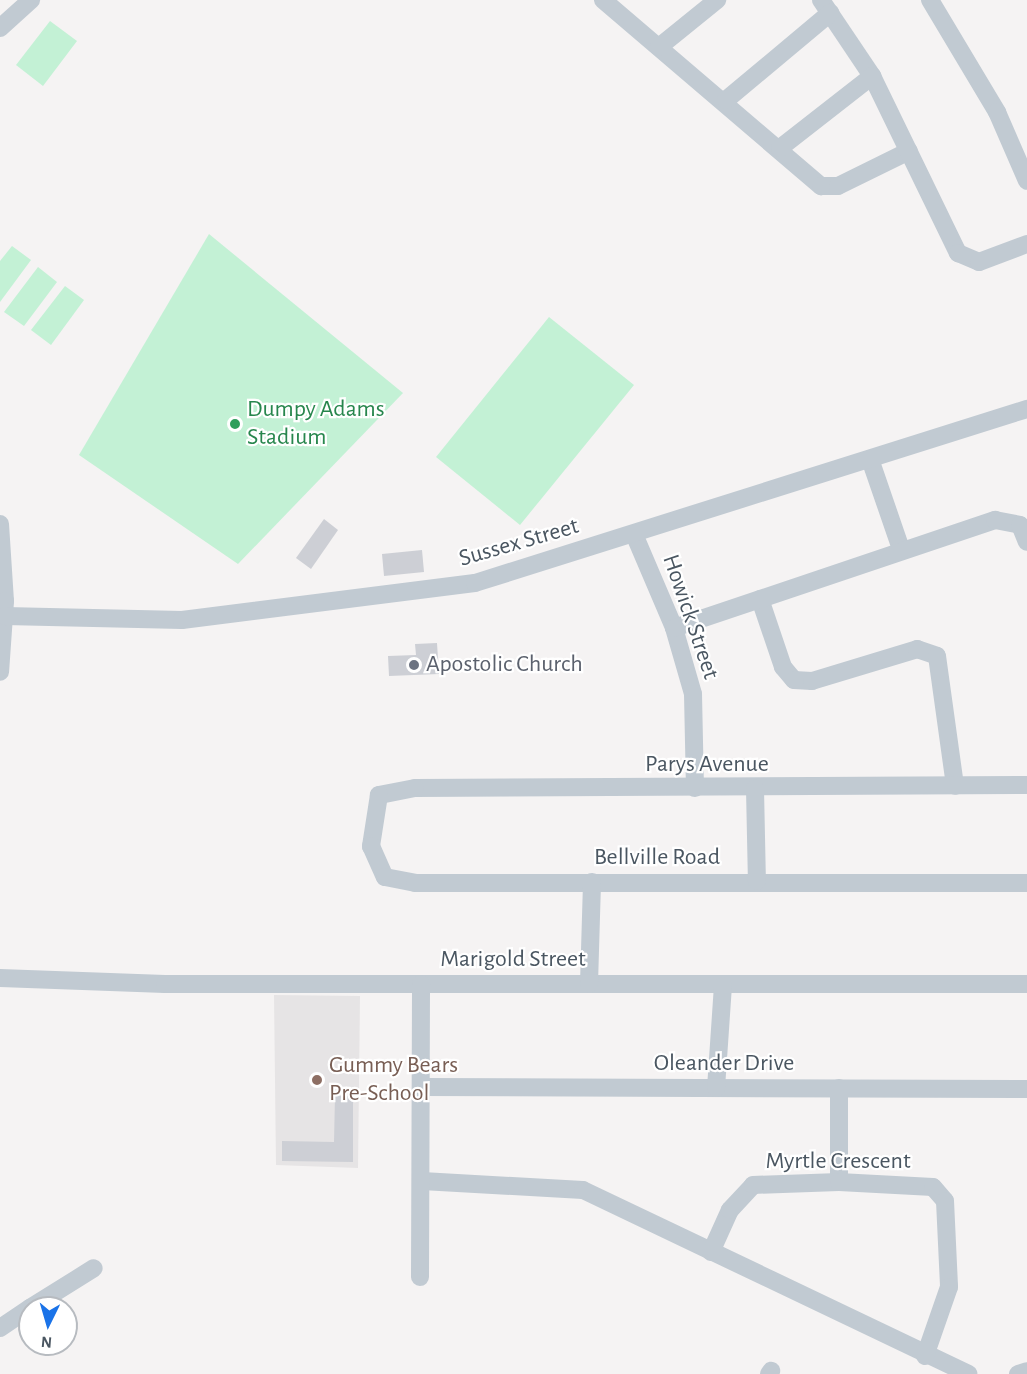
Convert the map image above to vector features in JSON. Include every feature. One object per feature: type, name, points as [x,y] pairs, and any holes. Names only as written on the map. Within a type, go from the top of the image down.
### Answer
[{"type":"street","points":[[0,28],[31,0]]},
{"type":"street","points":[[603,0],[659,48],[726,100],[828,189],[909,151]]},
{"type":"street","points":[[659,48],[717,0]]},
{"type":"street","points":[[930,0],[997,112],[1027,181]]},
{"type":"street","points":[[726,100],[826,6],[872,76],[963,259],[979,262],[1027,244]]},
{"type":"street","points":[[780,148],[872,76]]},
{"type":"street","name":"Sussex Street","points":[[5,616],[153,622],[311,605],[475,583],[1027,409]]},
{"type":"street","points":[[870,459],[901,549]]},
{"type":"street","points":[[674,628],[901,549],[1007,519],[1020,525],[1027,542]]},
{"type":"street","points":[[0,524],[5,616],[0,672]]},
{"type":"street","name":"Howick Street","points":[[634,534],[674,628],[693,694],[695,788]]},
{"type":"street","points":[[760,599],[783,667],[801,682],[917,649],[937,656],[956,786]]},
{"type":"street","name":"Parys Avenue","points":[[387,791],[1027,785]]},
{"type":"street","points":[[754,789],[757,881]]},
{"type":"street","name":"Bellville Road","points":[[387,791],[375,801],[371,818],[373,859],[385,877],[415,883],[757,881],[1027,883]]},
{"type":"street","points":[[589,984],[592,882]]},
{"type":"street","name":"Marigold Street","points":[[0,978],[723,986],[1027,984]]},
{"type":"street","points":[[420,1277],[421,984]]},
{"type":"street","points":[[716,1088],[723,986]]},
{"type":"street","name":"Oleander Drive","points":[[421,1088],[1027,1089]]},
{"type":"street","points":[[839,1088],[839,1182]]},
{"type":"street","points":[[422,1181],[572,1187],[925,1356],[968,1374]]},
{"type":"street","name":"Myrtle Crescent","points":[[711,1252],[730,1210],[753,1185],[839,1182],[933,1187],[945,1201],[949,1287],[925,1356]]},
{"type":"street","points":[[49,1296],[94,1268]]},
{"type":"street","points":[[0,1329],[18,1316]]},
{"type":"street","points":[[1018,1374],[1027,1371]]},
{"type":"shaded area","name":"Gummy Bears Pre-School","points":[[274,995],[360,996],[358,1168],[276,1165]]},
{"type":"green space","points":[[50,21],[77,41],[43,86],[16,65]]},
{"type":"green space","name":"Dumpy Adams Stadium","points":[[209,234],[403,393],[238,564],[79,455]]},
{"type":"green space","points":[[12,246],[31,260],[0,302],[0,261]]},
{"type":"green space","points":[[38,267],[57,282],[24,326],[4,312]]},
{"type":"green space","points":[[65,286],[84,300],[51,345],[31,330]]},
{"type":"green space","points":[[549,317],[634,385],[520,525],[436,457]]},
{"type":"building","points":[[324,519],[338,530],[311,569],[296,558]]},
{"type":"building","points":[[422,550],[424,572],[384,576],[382,554]]},
{"type":"building","name":"Apostolic Church","points":[[437,643],[439,674],[389,676],[388,656],[416,655],[415,644]]},
{"type":"building","points":[[335,1096],[353,1096],[353,1162],[282,1161],[282,1141],[334,1142]]},
{"type":"place","name":"Dumpy Adams Stadium","points":[[235,424]]},
{"type":"place","name":"Apostolic Church","points":[[414,665]]},
{"type":"place","name":"Gummy Bears Pre-School","points":[[317,1080]]}]
